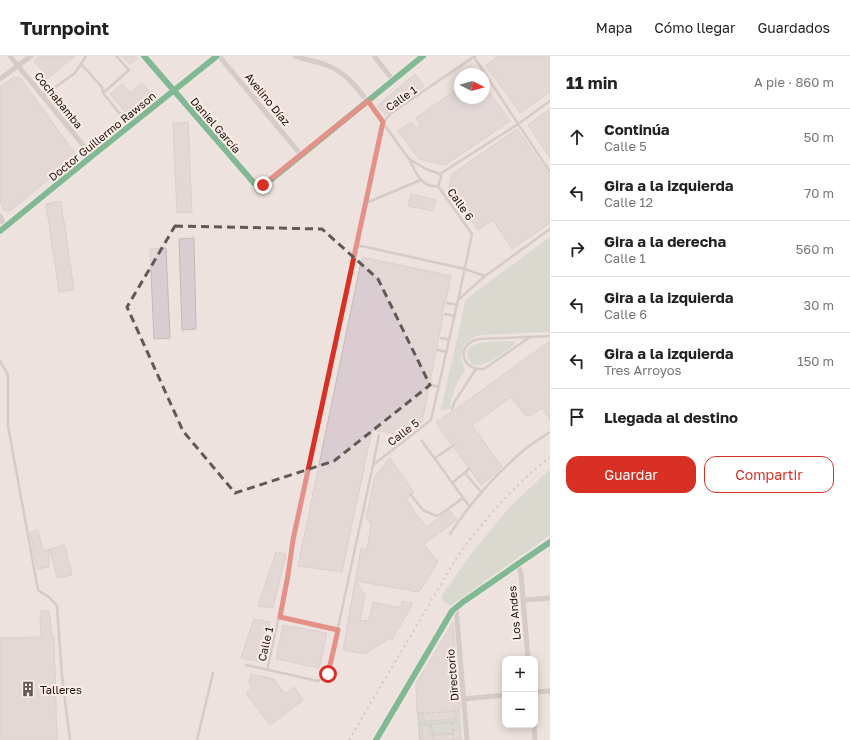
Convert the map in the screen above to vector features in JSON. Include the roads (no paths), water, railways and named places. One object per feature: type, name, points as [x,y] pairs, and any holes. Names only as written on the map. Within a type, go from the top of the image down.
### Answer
[{"type":"street","name":"Cochabamba","points":[[10,56],[92,156]]},
{"type":"street","points":[[0,79],[31,56]]},
{"type":"street","name":"Daniel García","points":[[144,56],[254,183],[260,185],[267,182],[301,155]]},
{"type":"street","name":"Doctor Guillermo Rawson","points":[[3,229],[218,56]]},
{"type":"street","name":"Avelino Díaz","points":[[218,56],[301,155]]},
{"type":"street","points":[[295,56],[326,65],[339,71],[368,101]]},
{"type":"street","points":[[374,56],[394,80]]},
{"type":"street","points":[[301,155],[423,56]]},
{"type":"street","points":[[0,216],[3,229]]},
{"type":"street","points":[[376,740],[449,615],[456,608],[550,542]]},
{"type":"street","name":"Los Andes","points":[[518,565],[523,600],[528,656]]},
{"type":"street","points":[[523,600],[550,598]]},
{"type":"street","name":"Directorio","points":[[456,608],[467,740]]},
{"type":"street","points":[[538,692],[550,691]]},
{"type":"street","points":[[464,699],[502,695]]},
{"type":"street","points":[[534,728],[535,740]]},
{"type":"lane","points":[[43,96],[74,73],[86,56]]},
{"type":"lane","points":[[103,93],[129,70],[116,56]]},
{"type":"lane","points":[[475,56],[550,172]]},
{"type":"lane","name":"Calle 1","points":[[267,670],[280,617],[293,540],[383,122],[390,114],[475,56]]},
{"type":"lane","points":[[81,64],[102,87],[103,93],[120,114],[132,124]]},
{"type":"lane","points":[[368,101],[409,159],[421,180],[431,186],[438,186]]},
{"type":"lane","points":[[409,159],[426,169],[440,174],[518,124],[550,101]]},
{"type":"lane","name":"Calle 6","points":[[440,174],[441,178],[438,186],[472,234],[458,300]]},
{"type":"lane","points":[[366,203],[421,180]]},
{"type":"lane","points":[[458,300],[485,276],[550,229]]},
{"type":"lane","points":[[357,245],[465,268],[485,276]]},
{"type":"lane","name":"Calle 5","points":[[373,465],[431,420],[458,300]]},
{"type":"lane","points":[[447,303],[457,305]]},
{"type":"lane","points":[[445,314],[455,316]]},
{"type":"lane","points":[[530,337],[484,369],[476,369],[466,363],[464,358],[467,344],[480,338],[550,336]]},
{"type":"lane","points":[[441,338],[449,340]]},
{"type":"lane","points":[[438,350],[447,352]]},
{"type":"lane","points":[[0,362],[8,375],[8,426],[38,590],[50,598],[57,606],[62,676],[70,740]]},
{"type":"lane","points":[[452,409],[455,401],[476,369]]},
{"type":"lane","points":[[431,385],[439,387]]},
{"type":"lane","points":[[450,534],[469,506],[481,492],[525,449],[550,432]]},
{"type":"lane","points":[[246,665],[318,681],[328,674],[379,435]]},
{"type":"lane","points":[[396,438],[400,444]]},
{"type":"lane","points":[[422,441],[469,506]]},
{"type":"lane","points":[[435,458],[454,445]]},
{"type":"lane","points":[[452,483],[469,469]]},
{"type":"lane","points":[[465,473],[481,492]]},
{"type":"lane","points":[[411,495],[423,510],[436,516],[463,498]]},
{"type":"lane","points":[[280,617],[338,630]]},
{"type":"lane","points":[[197,740],[213,674]]},
{"type":"railway","points":[[349,740],[457,557],[512,491],[550,457]]},
{"type":"place","name":"Talleres","points":[[28,689]]}]
